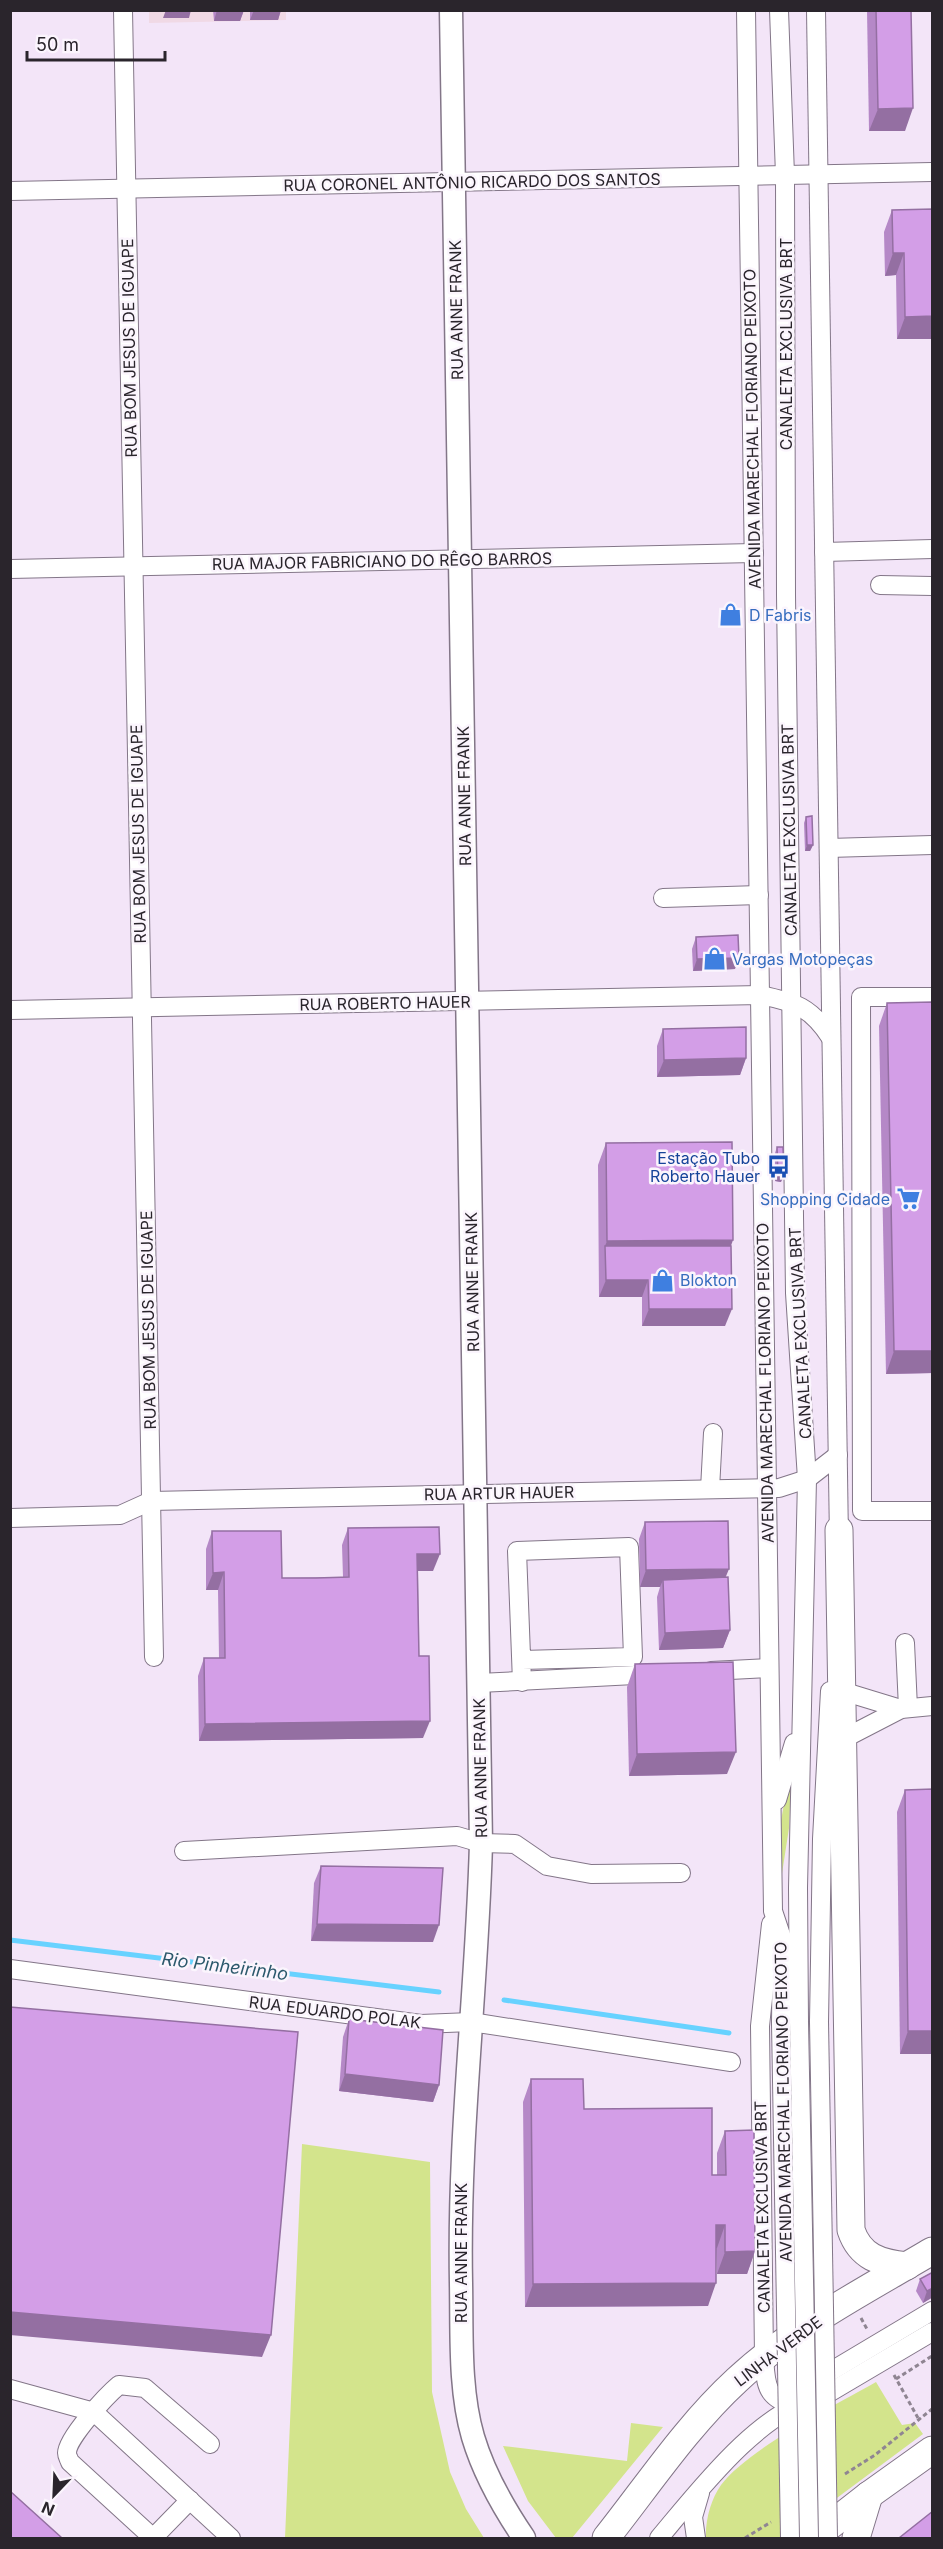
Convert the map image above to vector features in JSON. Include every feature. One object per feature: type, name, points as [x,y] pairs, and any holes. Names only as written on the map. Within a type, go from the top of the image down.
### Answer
[{"type":"highway","points":[[839,1530],[851,2230],[856,2244],[866,2255],[886,2264],[907,2266]]},
{"type":"highway","name":"LINHA VERDE","points":[[606,2538],[713,2405],[764,2357],[850,2300],[933,2251]]},
{"type":"highway","points":[[814,2538],[868,2495],[933,2450]]},
{"type":"highway","points":[[856,2538],[868,2495]]},
{"type":"main road","name":"RUA ANNE FRANK","points":[[451,10],[482,1843],[460,2198],[465,2394],[473,2435],[482,2461],[495,2490],[524,2538]]},
{"type":"street","name":"RUA BOM JESUS DE IGUAPE","points":[[123,10],[154,1657]]},
{"type":"street","name":"AVENIDA MARECHAL FLORIANO PEIXOTO","points":[[747,10],[771,1819],[773,1911],[782,1938],[781,1980],[790,2023],[790,2538]]},
{"type":"street","name":"CANALETA EXCLUSIVA BRT","points":[[779,10],[785,175],[795,1293],[807,1479],[798,1888],[790,2023],[800,2403],[809,2538]]},
{"type":"street","points":[[816,10],[839,1530],[824,1809],[819,2022],[828,2538]]},
{"type":"street","name":"RUA CORONEL ANTÔNIO RICARDO DOS SANTOS","points":[[10,191],[933,172]]},
{"type":"street","points":[[824,552],[933,549]]},
{"type":"street","name":"RUA MAJOR FABRICIANO DO RÊGO BARROS","points":[[10,569],[754,553]]},
{"type":"street","points":[[880,585],[933,586]]},
{"type":"street","points":[[829,848],[933,845]]},
{"type":"street","points":[[663,898],[759,895]]},
{"type":"street","name":"RUA ROBERTO HAUER","points":[[10,1010],[760,995],[792,1002]]},
{"type":"street","points":[[933,997],[861,997],[862,1511],[933,1511]]},
{"type":"street","points":[[792,1002],[821,1023],[831,1038]]},
{"type":"street","points":[[710,1489],[713,1433]]},
{"type":"street","name":"RUA ARTUR HAUER","points":[[151,1501],[767,1487],[794,1485],[807,1479],[838,1455]]},
{"type":"street","points":[[10,1518],[120,1515],[151,1501]]},
{"type":"street","points":[[522,1660],[633,1657],[629,1547],[517,1551],[522,1682]]},
{"type":"street","points":[[904,1709],[905,1643]]},
{"type":"street","points":[[697,1672],[769,1668]]},
{"type":"street","points":[[479,1683],[674,1673]]},
{"type":"street","points":[[842,1691],[904,1709]]},
{"type":"street","points":[[843,1739],[904,1709],[933,1706]]},
{"type":"street","name":"CANALETA EXCLUSIVA BRT","points":[[771,1819],[801,1720]]},
{"type":"street","points":[[184,1851],[457,1836],[482,1843],[515,1844],[547,1866],[591,1874],[681,1874]]},
{"type":"street","name":"CANALETA EXCLUSIVA BRT","points":[[764,1992],[798,1888]]},
{"type":"street","points":[[820,1960],[846,1904]]},
{"type":"street","name":"CANALETA EXCLUSIVA BRT","points":[[773,1911],[760,2026],[764,2357],[768,2390],[781,2402],[800,2403]]},
{"type":"street","name":"RUA EDUARDO POLAK","points":[[10,1969],[420,2024],[471,2022],[730,2062]]},
{"type":"street","points":[[658,2538],[739,2447],[800,2403],[818,2379],[933,2311]]},
{"type":"street","points":[[800,2403],[822,2397],[933,2332]]},
{"type":"street","points":[[190,2500],[153,2538],[70,2462],[67,2452],[70,2442],[103,2398],[119,2385],[145,2388],[210,2444]]},
{"type":"street","points":[[10,2388],[94,2412],[231,2538]]},
{"type":"street","points":[[696,2538],[693,2517],[701,2488]]},
{"type":"path","points":[[933,2356],[896,2379],[918,2418],[933,2409]]},
{"type":"shaded area","points":[[149,11],[286,11],[286,20],[149,23]]},
{"type":"green space","points":[[788,1782],[791,1782],[789,1828],[781,1880],[780,1826]]},
{"type":"green space","points":[[302,2144],[430,2162],[432,2392],[450,2472],[466,2509],[484,2538],[285,2538]]},
{"type":"green space","points":[[876,2382],[902,2425],[915,2423],[923,2434],[783,2538],[706,2538],[708,2517],[714,2497],[734,2471],[771,2442]]},
{"type":"green space","points":[[631,2423],[663,2427],[572,2538],[556,2538],[528,2501],[503,2446],[627,2461]]},
{"type":"building","points":[[876,10],[911,10],[913,108],[878,109]]},
{"type":"building","points":[[933,209],[933,316],[905,317],[904,253],[893,253],[892,210]]},
{"type":"building","points":[[812,816],[813,845],[807,845],[806,817]]},
{"type":"building","points":[[738,935],[739,958],[697,959],[696,937]]},
{"type":"building","name":"Shopping Cidade","points":[[933,1002],[933,1351],[894,1351],[887,1003]]},
{"type":"building","points":[[746,1027],[746,1058],[664,1060],[663,1029]]},
{"type":"building","points":[[732,1142],[733,1240],[607,1241],[606,1143]]},
{"type":"building","points":[[777,1147],[783,1147],[784,1176],[778,1175]]},
{"type":"building","points":[[605,1246],[731,1246],[732,1309],[649,1309],[648,1280],[606,1280]]},
{"type":"building","points":[[728,1521],[729,1569],[646,1570],[645,1522]]},
{"type":"building","points":[[439,1527],[440,1554],[417,1554],[419,1656],[429,1656],[430,1721],[205,1724],[204,1658],[225,1658],[224,1572],[213,1573],[212,1531],[281,1531],[282,1578],[316,1578],[349,1577],[348,1528]]},
{"type":"building","points":[[728,1577],[730,1630],[665,1633],[663,1580]]},
{"type":"building","points":[[733,1662],[736,1752],[637,1754],[635,1664]]},
{"type":"building","points":[[933,1789],[933,2031],[908,2031],[905,1790]]},
{"type":"building","points":[[321,1866],[443,1868],[439,1925],[317,1924]]},
{"type":"building","points":[[10,2007],[298,2032],[271,2335],[10,2312]]},
{"type":"building","points":[[349,2019],[443,2030],[439,2085],[345,2074]]},
{"type":"building","points":[[531,2079],[583,2079],[584,2109],[712,2108],[712,2175],[726,2175],[725,2131],[754,2130],[755,2251],[725,2252],[725,2225],[716,2225],[716,2283],[533,2284]]},
{"type":"building","points":[[933,2272],[933,2288],[927,2291],[920,2279]]},
{"type":"building","points":[[10,2491],[62,2538],[10,2538]]},
{"type":"building","points":[[933,2511],[933,2538],[899,2538]]},
{"type":"waterway","name":"Rio Pinheirinho","points":[[10,1940],[439,1992]]},
{"type":"waterway","name":"Rio Pinheirinho","points":[[504,2000],[729,2033]]},
{"type":"place","name":"D Fabris","points":[[731,615]]},
{"type":"place","name":"Vargas Motopeças","points":[[714,959]]},
{"type":"place","name":"Estação Tubo Roberto Hauer","points":[[778,1167]]},
{"type":"place","name":"Shopping Cidade","points":[[908,1199]]},
{"type":"place","name":"Blokton","points":[[662,1280]]}]
